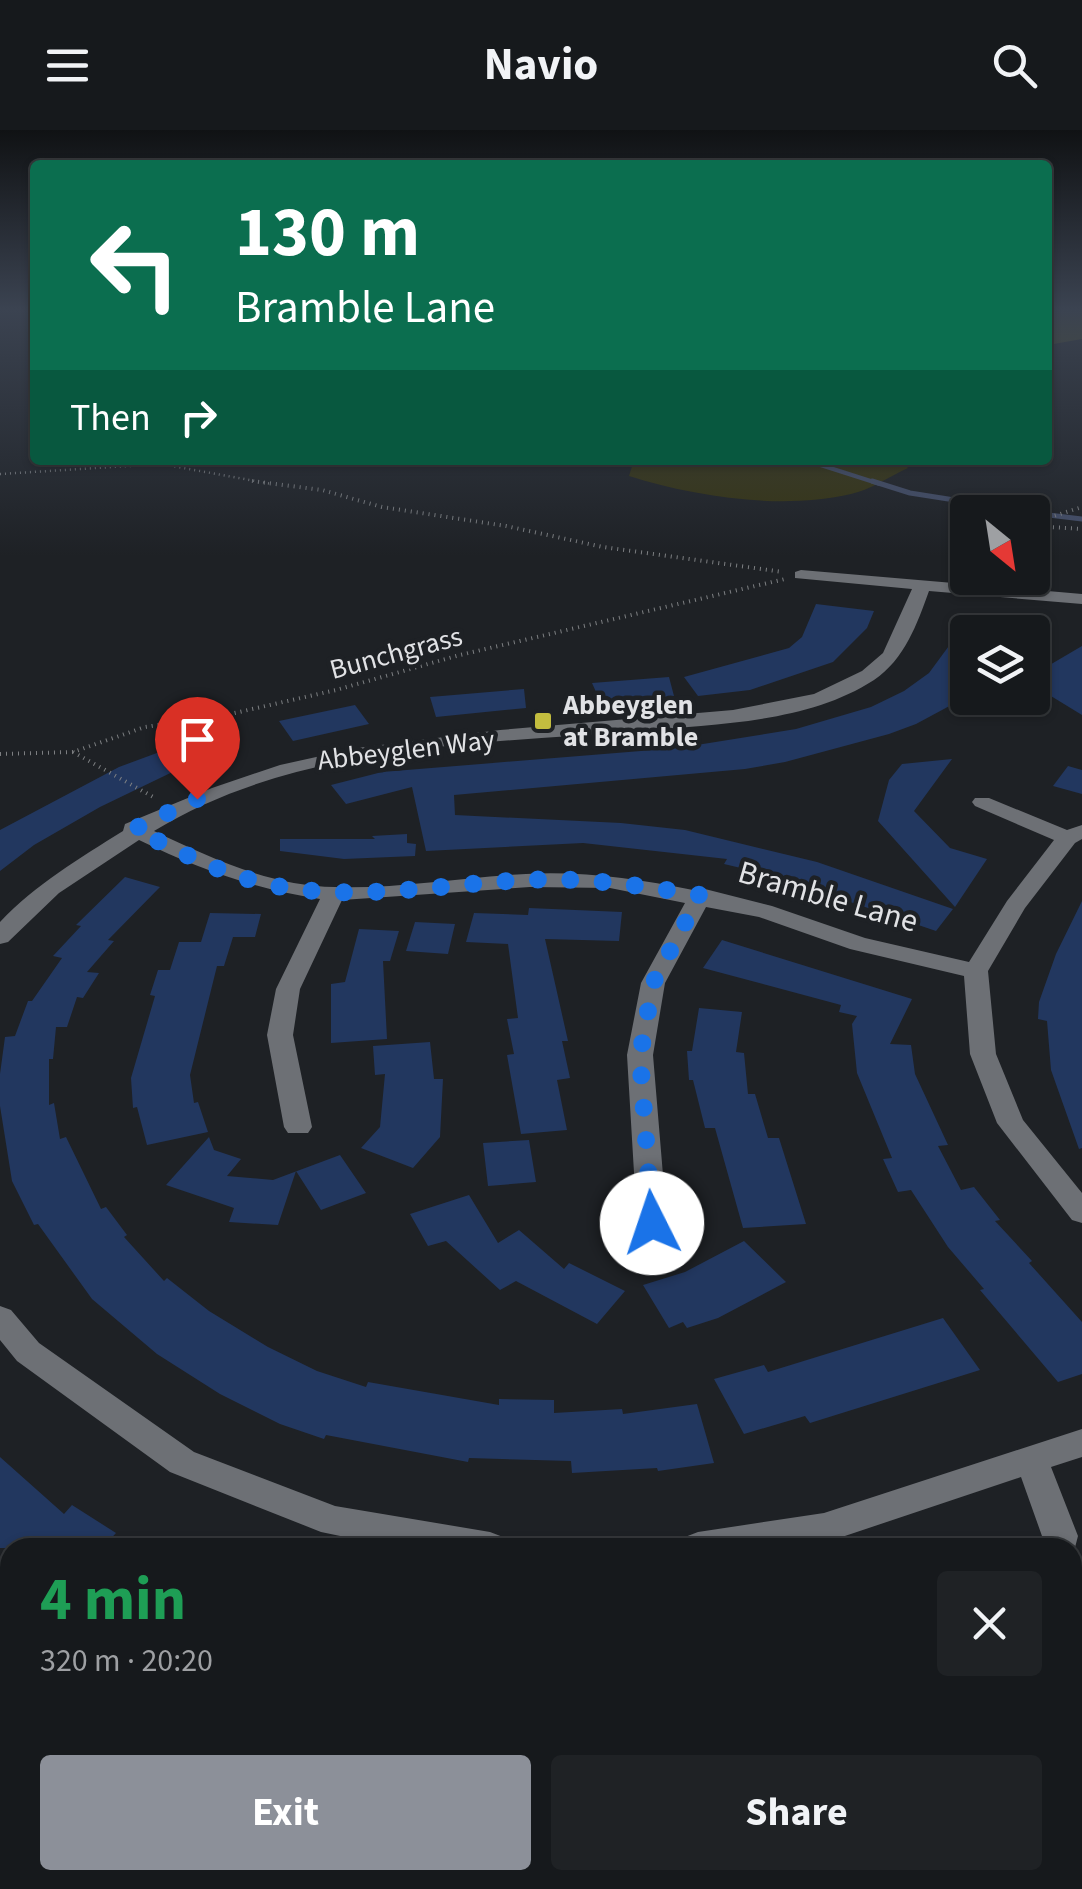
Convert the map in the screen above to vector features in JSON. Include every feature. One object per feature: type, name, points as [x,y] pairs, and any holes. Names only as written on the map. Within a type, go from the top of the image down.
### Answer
[{"type":"street","points":[[802,575],[1082,599]]},
{"type":"street","name":"Abbeyglen Way","points":[[0,937],[52,887],[134,829],[219,788],[330,758],[400,746],[740,716],[810,700],[868,676],[901,646],[922,586]]},
{"type":"street","points":[[982,802],[1074,834],[1015,906],[976,970],[982,1054],[1012,1123],[1082,1212]]},
{"type":"street","name":"Bramble Lane","points":[[134,829],[206,864],[266,884],[334,894],[530,880],[610,880],[700,895],[764,911],[858,944],[976,970]]},
{"type":"street","points":[[298,1127],[280,1036],[288,989],[334,894]]},
{"type":"street","points":[[652,1223],[640,1056],[653,983],[700,895]]},
{"type":"street","points":[[0,1318],[28,1352],[182,1462],[333,1521],[432,1538]]},
{"type":"street","points":[[761,1538],[824,1528],[1082,1443]]},
{"type":"street","points":[[1031,1460],[1060,1538]]},
{"type":"path","points":[[0,474],[146,465]]},
{"type":"path","points":[[166,465],[214,476],[322,490],[382,507],[506,526],[603,547],[802,575]]},
{"type":"path","points":[[1050,519],[1082,507]]},
{"type":"path","points":[[1050,526],[1082,529]]},
{"type":"path","name":"Bunchgrass","points":[[0,754],[72,752],[145,727],[226,715],[336,690],[460,654],[802,575]]},
{"type":"path","points":[[72,752],[176,809]]},
{"type":"shaded area","points":[[632,465],[908,468],[851,494],[796,501],[710,495],[629,476]]},
{"type":"building","points":[[816,604],[874,611],[867,628],[833,662],[750,690],[698,696],[684,677],[789,648],[802,637]]},
{"type":"building","points":[[950,644],[950,706],[889,734],[785,762],[454,795],[455,815],[685,830],[817,862],[953,909],[936,931],[806,887],[808,884],[724,864],[727,859],[583,843],[426,851],[412,787],[346,804],[331,785],[382,772],[678,748],[796,729],[871,707],[929,673]]},
{"type":"building","points":[[1082,646],[1082,715],[1050,695],[1050,665]]},
{"type":"building","points":[[669,677],[674,696],[601,703],[592,683]]},
{"type":"building","points":[[524,689],[526,708],[436,717],[430,697]]},
{"type":"building","points":[[355,705],[369,724],[293,741],[279,721]]},
{"type":"building","points":[[192,740],[218,756],[187,765],[100,807],[34,845],[0,871],[0,830],[119,767]]},
{"type":"building","points":[[952,759],[914,811],[950,848],[987,859],[955,907],[878,821],[889,780],[902,764]]},
{"type":"building","points":[[1068,766],[1082,770],[1082,794],[1053,786]]},
{"type":"building","points":[[407,834],[407,843],[416,844],[415,856],[344,859],[280,851],[280,839],[375,839],[372,836]]},
{"type":"building","points":[[125,877],[160,887],[108,940],[114,941],[87,972],[99,973],[83,998],[77,997],[67,1027],[56,1027],[53,1059],[49,1059],[49,1105],[54,1103],[60,1139],[66,1137],[101,1209],[106,1207],[127,1235],[124,1237],[164,1281],[167,1278],[209,1311],[268,1347],[317,1371],[366,1387],[368,1382],[499,1405],[499,1399],[554,1400],[554,1413],[622,1409],[623,1414],[697,1404],[714,1463],[658,1471],[657,1468],[572,1473],[571,1461],[469,1458],[468,1462],[326,1435],[324,1439],[280,1424],[220,1394],[157,1354],[92,1299],[38,1224],[34,1225],[12,1181],[0,1106],[0,1074],[5,1037],[15,1036],[28,1001],[32,1001],[62,958],[53,956],[81,926],[76,925]]},
{"type":"building","points":[[1082,901],[1079,1149],[1051,1070],[1047,1021],[1038,1019],[1039,1002],[1056,954]]},
{"type":"building","points":[[529,908],[622,912],[619,941],[545,939],[568,1041],[562,1041],[570,1078],[557,1080],[567,1130],[521,1134],[507,1055],[514,1054],[507,1019],[518,1018],[508,944],[466,942],[474,913],[528,915]]},
{"type":"building","points":[[210,913],[261,914],[255,937],[233,937],[224,966],[217,966],[190,1075],[194,1103],[198,1102],[208,1132],[147,1145],[137,1107],[133,1108],[131,1078],[155,996],[150,995],[158,970],[170,970],[179,942],[201,942]]},
{"type":"building","points":[[415,922],[455,924],[448,954],[406,951]]},
{"type":"building","points":[[359,929],[399,931],[390,961],[383,961],[387,1039],[331,1043],[331,984],[345,982]]},
{"type":"building","points":[[722,940],[912,999],[890,1044],[911,1045],[915,1074],[948,1145],[938,1146],[961,1190],[974,1187],[1000,1220],[995,1221],[1082,1322],[1082,1374],[1058,1382],[980,1290],[984,1289],[948,1247],[911,1190],[898,1192],[883,1159],[892,1158],[857,1073],[852,1024],[857,1016],[839,1012],[841,1005],[703,968]]},
{"type":"building","points":[[699,1008],[742,1012],[736,1052],[744,1053],[748,1094],[755,1094],[768,1138],[779,1138],[806,1224],[743,1228],[715,1128],[705,1128],[693,1080],[689,1080],[687,1051],[692,1051]]},
{"type":"building","points":[[430,1042],[434,1079],[443,1079],[440,1137],[413,1168],[361,1148],[380,1127],[385,1074],[375,1075],[373,1046]]},
{"type":"building","points":[[209,1137],[214,1150],[241,1159],[227,1176],[273,1180],[296,1171],[278,1225],[229,1222],[234,1208],[166,1185]]},
{"type":"building","points":[[529,1140],[536,1182],[488,1186],[483,1143]]},
{"type":"building","points":[[340,1155],[366,1193],[321,1210],[296,1171]]},
{"type":"building","points":[[469,1195],[498,1243],[519,1230],[564,1269],[569,1263],[625,1291],[597,1324],[516,1281],[500,1290],[446,1241],[428,1246],[410,1214]]},
{"type":"building","points":[[744,1241],[786,1282],[718,1318],[687,1328],[683,1322],[669,1328],[643,1285],[685,1272]]},
{"type":"building","points":[[943,1318],[980,1370],[810,1423],[805,1416],[744,1434],[714,1379],[764,1365],[768,1372]]},
{"type":"building","points":[[0,1457],[64,1514],[72,1505],[116,1533],[111,1538],[0,1538]]},
{"type":"waterway","points":[[821,465],[880,484]]},
{"type":"waterway","points":[[872,481],[910,493],[950,499]]},
{"type":"waterway","points":[[1050,515],[1082,519]]},
{"type":"place","name":"Abbeyglen at Bramble","points":[[543,721]]},
{"type":"route","points":[[197,799],[134,829],[206,864],[266,884],[334,894],[530,880],[610,880],[700,895],[653,983],[640,1056],[652,1223]]}]
